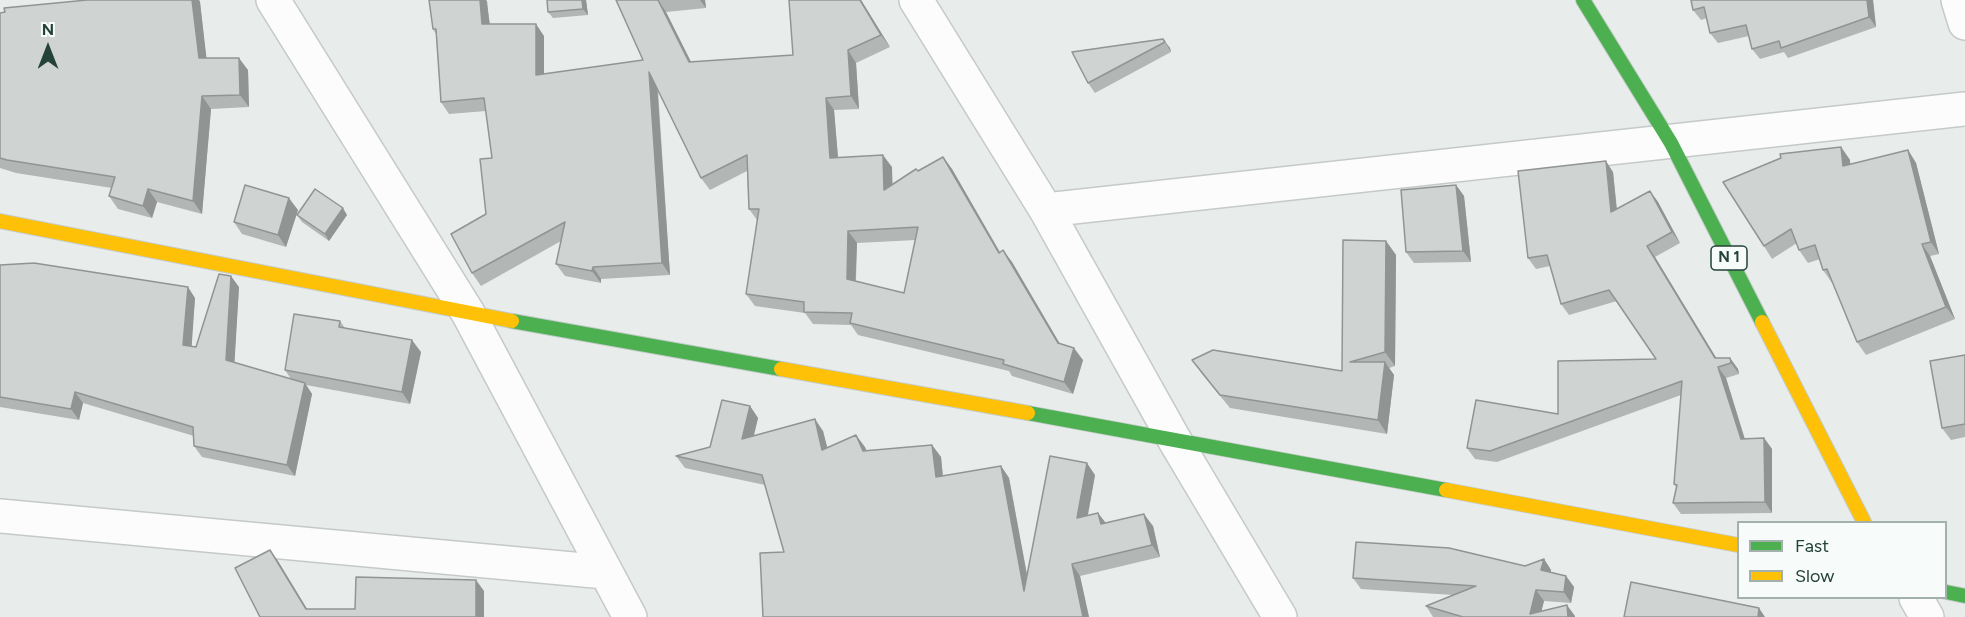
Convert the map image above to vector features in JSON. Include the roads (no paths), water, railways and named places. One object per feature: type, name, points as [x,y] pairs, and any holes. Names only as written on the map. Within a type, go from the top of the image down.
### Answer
[{"type":"main road","name":"N 1","points":[[1583,0],[1671,143],[1863,521]]},
{"type":"main road","points":[[0,221],[468,313],[1174,439],[1737,545]]},
{"type":"main road","points":[[1947,592],[1965,596]]},
{"type":"street","points":[[273,0],[468,313],[630,617]]},
{"type":"street","points":[[916,0],[1047,210],[1174,439],[1280,617]]},
{"type":"street","points":[[1958,0],[1965,23]]},
{"type":"street","points":[[1047,210],[1965,109]]},
{"type":"street","points":[[0,516],[605,572]]},
{"type":"street","points":[[1917,599],[1927,617]]}]
